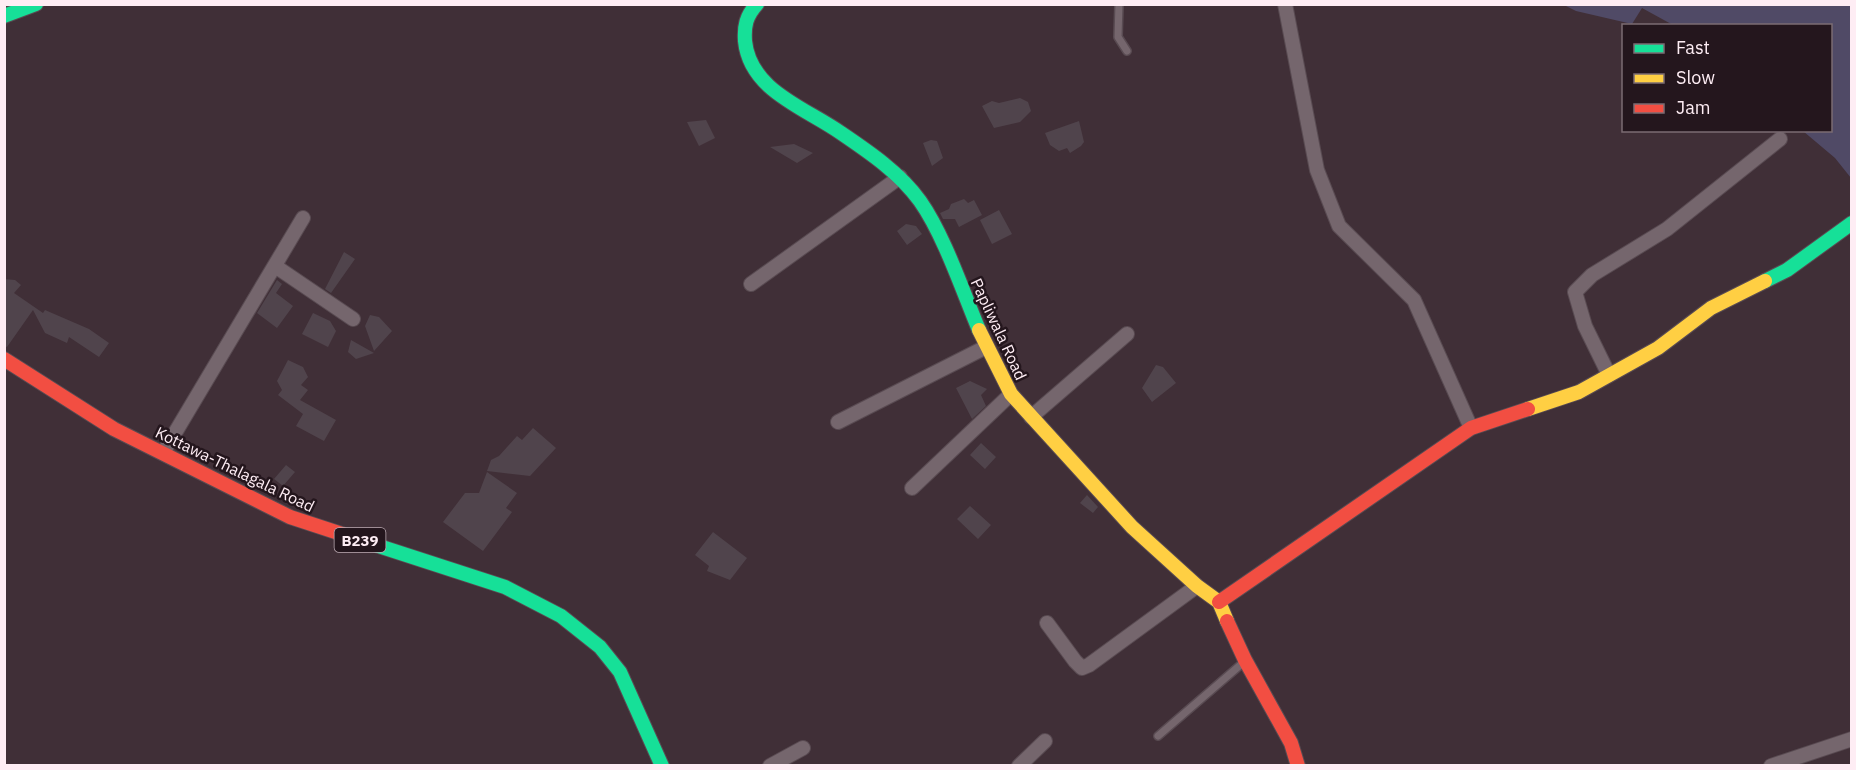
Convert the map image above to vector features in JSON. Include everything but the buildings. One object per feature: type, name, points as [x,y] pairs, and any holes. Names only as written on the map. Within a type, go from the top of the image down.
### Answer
[{"type":"street","points":[[4,16],[36,4]]},
{"type":"street","name":"Papliwala Road","points":[[757,4],[749,13],[744,28],[746,48],[756,72],[775,92],[840,132],[900,177],[921,202],[938,233],[986,347],[1011,394],[1132,527],[1197,586],[1220,602]]},
{"type":"street","points":[[1285,4],[1317,170],[1339,226],[1414,300],[1471,428]]},
{"type":"street","points":[[1609,375],[1585,326],[1575,292],[1592,275],[1666,229],[1780,139]]},
{"type":"street","points":[[751,284],[900,177]]},
{"type":"street","points":[[163,453],[303,218]]},
{"type":"street","points":[[1301,764],[1245,660],[1220,602],[1471,428],[1579,392],[1658,348],[1711,308],[1787,270],[1851,223]]},
{"type":"street","points":[[275,266],[353,319]]},
{"type":"street","points":[[1030,417],[1127,334]]},
{"type":"street","points":[[838,422],[986,347]]},
{"type":"street","name":"Kottawa-Thalagala Road","points":[[5,361],[114,429],[291,517],[506,587],[561,616],[600,647],[620,672],[662,765]]},
{"type":"street","points":[[912,488],[1011,394]]},
{"type":"street","points":[[1047,622],[1074,661],[1082,668],[1197,586]]},
{"type":"street","points":[[1771,765],[1851,739]]},
{"type":"street","points":[[1019,765],[1045,741]]},
{"type":"street","points":[[770,765],[803,748]]},
{"type":"lane","points":[[1119,4],[1118,37],[1126,51]]},
{"type":"lane","points":[[1158,736],[1245,660]]},
{"type":"shaded area","points":[[1564,5],[1851,5],[1851,178],[1835,158],[1804,132],[1832,132],[1832,24],[1671,24],[1642,8],[1632,24],[1576,11]]},
{"type":"traffic: fast","points":[[4,16],[36,4]]},
{"type":"traffic: fast","points":[[757,4],[745,26],[745,41],[749,58],[757,73],[782,96],[873,155],[912,191],[937,230],[979,330]]},
{"type":"traffic: fast","points":[[1765,281],[1787,270],[1852,223]]},
{"type":"traffic: fast","points":[[354,538],[505,587],[561,616],[600,647],[620,672],[662,766]]},
{"type":"traffic: slow","points":[[1528,409],[1579,392],[1658,348],[1711,308],[1765,281]]},
{"type":"traffic: slow","points":[[979,330],[1011,394],[1132,527],[1197,586],[1219,602],[1227,621]]},
{"type":"traffic: jam","points":[[4,359],[114,429],[290,517],[354,538]]},
{"type":"traffic: jam","points":[[1219,602],[1471,428],[1528,409]]},
{"type":"traffic: jam","points":[[1227,621],[1245,660],[1291,743],[1298,766]]}]
